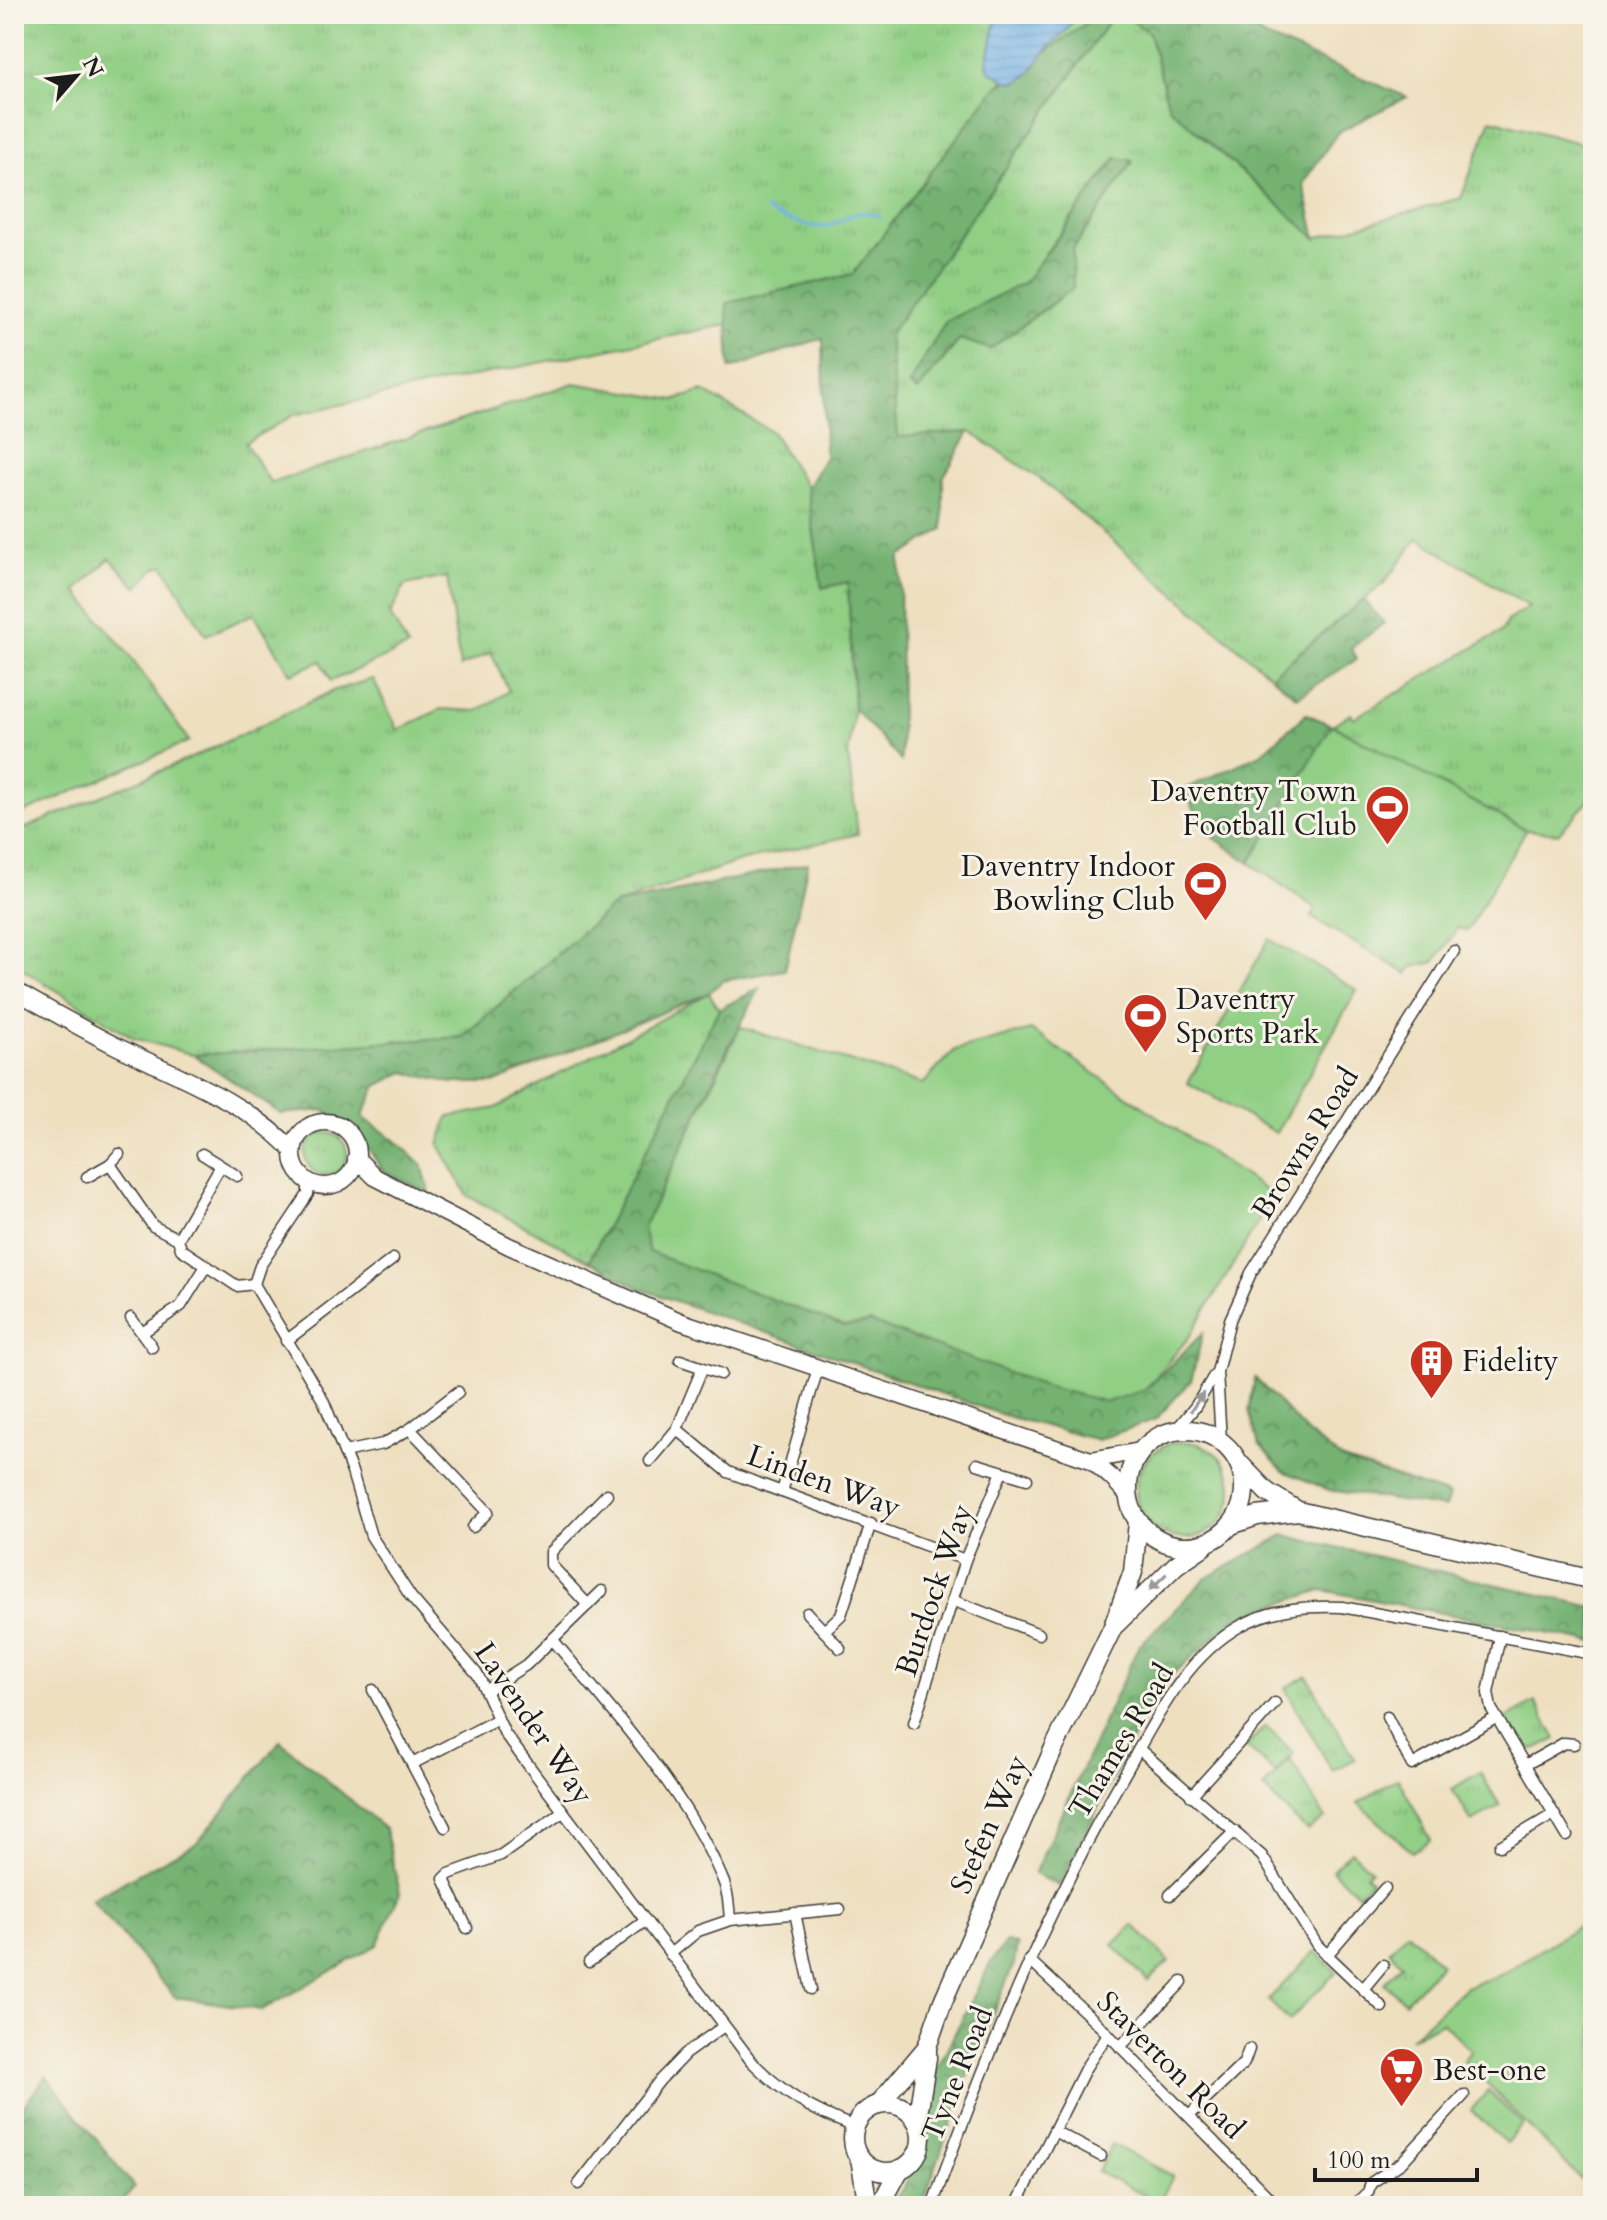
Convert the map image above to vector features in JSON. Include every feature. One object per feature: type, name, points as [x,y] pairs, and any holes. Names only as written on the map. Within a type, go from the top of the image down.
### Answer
[{"type":"highway","points":[[1209,1542],[1191,1547],[1174,1546],[1151,1535],[1138,1522],[1128,1495],[1129,1473],[1140,1451],[1152,1440],[1175,1431],[1202,1431],[1221,1441],[1267,1492],[1298,1511],[1593,1580]]},
{"type":"highway","points":[[1231,1525],[1240,1511],[1244,1496],[1244,1479],[1238,1462]]},
{"type":"highway","points":[[1112,1629],[1176,1565],[1231,1525],[1257,1516],[1298,1511]]},
{"type":"highway","points":[[1112,1629],[1133,1572],[1138,1522]]},
{"type":"highway","name":"Stefen Way","points":[[878,2105],[927,2047],[975,1925],[1084,1683],[1112,1629]]},
{"type":"highway","name":"Stefen Way","points":[[917,2121],[927,2047]]},
{"type":"highway","points":[[880,2206],[900,2169],[917,2154],[920,2132],[917,2121],[900,2106],[878,2105],[868,2109],[855,2127],[854,2149],[860,2158],[878,2171],[900,2169]]},
{"type":"highway","points":[[860,2158],[868,2206]]},
{"type":"main road","points":[[14,990],[80,1028],[225,1101],[270,1128],[285,1133],[302,1132],[315,1124],[336,1124],[352,1138],[356,1158],[375,1177],[509,1246],[682,1322],[1091,1460],[1128,1495]]},
{"type":"main road","points":[[270,1128],[293,1151]]},
{"type":"main road","points":[[302,1132],[293,1151],[295,1166],[315,1184],[336,1184],[348,1176],[356,1158]]},
{"type":"main road","points":[[348,1176],[375,1177]]},
{"type":"main road","points":[[1091,1460],[1140,1451]]},
{"type":"street","name":"Browns Road","points":[[1221,1441],[1217,1372],[1230,1320],[1251,1273],[1454,951]]},
{"type":"street","points":[[87,1177],[110,1164],[119,1154]]},
{"type":"street","points":[[202,1154],[237,1176]]},
{"type":"street","points":[[110,1164],[153,1226],[178,1239],[181,1249],[237,1286],[254,1284],[260,1266],[315,1184]]},
{"type":"street","points":[[178,1239],[220,1167]]},
{"type":"street","points":[[286,1341],[378,1263],[393,1259]]},
{"type":"street","points":[[142,1333],[181,1306],[206,1266]]},
{"type":"street","name":"Lavender Way","points":[[254,1284],[324,1402],[371,1536],[411,1597],[478,1675],[505,1734],[752,2062],[791,2098],[855,2127]]},
{"type":"street","points":[[131,1318],[152,1347]]},
{"type":"street","points":[[680,1360],[721,1374]]},
{"type":"street","points":[[782,1492],[818,1368]]},
{"type":"street","points":[[650,1461],[677,1429],[702,1369]]},
{"type":"street","name":"Browns Road","points":[[1175,1431],[1217,1372]]},
{"type":"street","points":[[344,1452],[383,1444],[410,1429],[458,1392]]},
{"type":"street","points":[[410,1429],[488,1512],[473,1527]]},
{"type":"street","name":"Linden Way","points":[[677,1429],[728,1472],[965,1560]]},
{"type":"street","name":"Burdock Way","points":[[977,1464],[1027,1479]]},
{"type":"street","name":"Burdock Way","points":[[914,1723],[965,1560],[1002,1472]]},
{"type":"street","points":[[588,1605],[551,1565],[551,1552],[607,1494]]},
{"type":"street","points":[[824,1631],[841,1615],[871,1523]]},
{"type":"street","points":[[487,1690],[526,1665],[602,1591]]},
{"type":"street","points":[[952,1600],[1039,1634]]},
{"type":"street","name":"Thames Road","points":[[1029,1960],[1101,1815],[1178,1685],[1203,1656],[1242,1625],[1281,1611],[1309,1606],[1342,1607],[1593,1654]]},
{"type":"street","points":[[807,1613],[840,1648]]},
{"type":"street","points":[[1500,1636],[1488,1693],[1491,1708],[1567,1836]]},
{"type":"street","points":[[553,1640],[635,1738],[687,1813],[723,1879],[730,1920]]},
{"type":"street","points":[[373,1690],[445,1827]]},
{"type":"street","points":[[1191,1796],[1275,1703]]},
{"type":"street","points":[[1387,1717],[1412,1765],[1496,1718]]},
{"type":"street","points":[[412,1764],[498,1719]]},
{"type":"street","points":[[1525,1765],[1564,1743],[1574,1744]]},
{"type":"street","points":[[1139,1749],[1262,1856],[1317,1945],[1382,2007]]},
{"type":"street","points":[[467,1928],[444,1879],[449,1874],[501,1855],[563,1812]]},
{"type":"street","points":[[1500,1846],[1554,1814]]},
{"type":"street","points":[[1170,1895],[1235,1831]]},
{"type":"street","points":[[1327,1955],[1385,1888]]},
{"type":"street","points":[[670,1954],[698,1931],[730,1920],[840,1909]]},
{"type":"street","points":[[795,1913],[811,1989]]},
{"type":"street","points":[[589,1962],[645,1921]]},
{"type":"street","name":"Staverton Road","points":[[1029,1960],[1190,2115],[1277,2206]]},
{"type":"street","name":"Tyne Road","points":[[932,2206],[972,2098],[1029,1960]]},
{"type":"street","points":[[1363,1989],[1383,1965]]},
{"type":"street","points":[[1120,2047],[1182,1982]]},
{"type":"street","points":[[579,2184],[660,2080],[685,2054],[724,2026]]},
{"type":"street","points":[[1016,2206],[1086,2067],[1108,2034]]},
{"type":"street","points":[[1190,2115],[1244,2063],[1249,2049]]},
{"type":"street","points":[[1353,2206],[1368,2192],[1371,2183],[1401,2163],[1464,2095]]},
{"type":"street","points":[[1054,2131],[1101,2156]]},
{"type":"green space","points":[[14,14],[1100,14],[870,304],[790,312],[294,415],[245,443],[271,483],[574,383],[675,400],[703,391],[772,432],[807,488],[822,587],[848,582],[854,708],[848,755],[858,834],[740,861],[614,905],[462,1037],[194,1055],[134,1038],[14,964],[14,833],[198,755],[335,690],[373,679],[398,730],[441,709],[477,711],[509,691],[491,652],[460,667],[447,577],[405,585],[390,615],[408,647],[331,681],[321,661],[291,674],[254,614],[206,635],[163,565],[154,569],[137,588],[110,558],[76,591],[126,651],[189,741],[14,817]]},
{"type":"green space","points":[[1099,14],[1114,14],[889,335],[898,437],[969,432],[943,478],[943,529],[900,557],[901,761],[854,708],[848,582],[822,588],[807,488],[825,457],[823,338],[730,369],[727,303],[853,274],[995,88]]},
{"type":"green space","points":[[1114,14],[1123,14],[1149,32],[1169,107],[1316,238],[1461,198],[1491,119],[1593,147],[1593,506],[1587,508],[1593,508],[1593,796],[1559,833],[1526,830],[1332,725],[1351,714],[1354,718],[1502,631],[1507,621],[1529,607],[1418,538],[1384,583],[1271,676],[1039,478],[970,432],[898,438],[889,335]],"holes":[[[1116,158],[1132,162],[1073,249],[1073,288],[990,349],[960,339],[918,391],[909,385],[946,321],[1023,284]]]},
{"type":"green space","points":[[1123,14],[1239,14],[1261,35],[1407,97],[1338,132],[1303,183],[1316,238],[1169,107],[1149,33]]},
{"type":"green space","points":[[1117,158],[1133,161],[1073,249],[1073,288],[990,349],[960,339],[917,391],[909,385],[946,321],[1024,283]]},
{"type":"green space","points":[[1364,600],[1384,623],[1351,648],[1357,659],[1297,697],[1271,676]]},
{"type":"green space","points":[[1306,714],[1332,725],[1250,863],[1209,834],[1183,790],[1261,754]]},
{"type":"green space","name":"Daventry Town Football Club","points":[[1332,725],[1526,830],[1467,931],[1458,928],[1434,962],[1412,967],[1407,974],[1311,917],[1315,908],[1250,863]]},
{"type":"green space","points":[[808,863],[785,970],[722,981],[709,993],[493,1083],[453,1083],[404,1072],[377,1086],[362,1117],[394,1139],[422,1165],[430,1194],[383,1171],[355,1127],[323,1110],[281,1114],[194,1055],[462,1037],[614,905]]},
{"type":"green space","points":[[1269,939],[1357,990],[1276,1133],[1188,1083]]},
{"type":"green space","points":[[760,988],[729,1046],[643,1228],[649,1252],[845,1327],[870,1322],[1045,1386],[1145,1390],[1203,1333],[1191,1381],[1156,1419],[1098,1440],[1006,1416],[641,1289],[589,1261],[719,1009]]},
{"type":"green space","points":[[709,993],[719,1009],[589,1261],[468,1196],[439,1145],[448,1117],[496,1108]]},
{"type":"green space","points":[[740,1027],[923,1084],[955,1050],[1031,1030],[1274,1196],[1190,1336],[1145,1390],[1106,1402],[1045,1386],[870,1322],[845,1327],[649,1252],[643,1228]]},
{"type":"green space","points":[[326,1133],[341,1139],[347,1154],[341,1169],[326,1175],[311,1169],[305,1154],[311,1139]]},
{"type":"green space","points":[[1255,1378],[1308,1433],[1343,1460],[1449,1495],[1445,1508],[1329,1490],[1283,1471],[1259,1445],[1249,1411]]},
{"type":"green space","points":[[1184,1442],[1202,1446],[1218,1456],[1228,1472],[1232,1490],[1228,1508],[1218,1524],[1202,1534],[1184,1538],[1166,1534],[1150,1524],[1140,1508],[1136,1490],[1140,1472],[1150,1456],[1166,1446]]},
{"type":"green space","points":[[1284,1535],[1593,1607],[1593,1642],[1322,1590],[1236,1618],[1159,1686],[1059,1886],[1034,1874],[1138,1647],[1205,1579]]},
{"type":"green space","points":[[1307,1676],[1355,1759],[1332,1771],[1285,1688]]},
{"type":"green space","points":[[1535,1702],[1556,1739],[1528,1752],[1522,1748],[1505,1719]]},
{"type":"green space","points":[[1265,1726],[1294,1753],[1275,1773],[1246,1746]]},
{"type":"green space","points":[[280,1741],[385,1829],[400,1893],[377,1945],[262,2010],[175,1997],[91,1899],[197,1843]]},
{"type":"green space","points":[[1290,1759],[1325,1818],[1307,1831],[1263,1788]]},
{"type":"green space","points":[[1480,1772],[1500,1806],[1472,1822],[1452,1789]]},
{"type":"green space","points":[[1398,1778],[1431,1840],[1412,1852],[1358,1803]]},
{"type":"green space","points":[[1351,1851],[1371,1870],[1366,1875],[1371,1881],[1358,1895],[1332,1870]]},
{"type":"green space","points":[[1593,1917],[1593,2191],[1463,2060],[1471,2051],[1442,2022],[1410,2038],[1466,1987],[1500,1975]]},
{"type":"green space","points":[[1133,1925],[1169,1961],[1148,1981],[1113,1945]]},
{"type":"green space","points":[[1407,1932],[1441,1964],[1405,2002],[1384,1983],[1402,1964],[1389,1950]]},
{"type":"green space","points":[[1006,1942],[1017,1945],[1014,1964],[974,2058],[922,2206],[887,2206],[903,2190],[924,2135],[916,2110],[991,1962]]},
{"type":"green space","points":[[1315,1951],[1336,1972],[1289,2021],[1268,2000]]},
{"type":"green space","points":[[46,2076],[134,2187],[119,2206],[14,2206],[14,2119]]},
{"type":"green space","points":[[1488,2091],[1523,2124],[1506,2143],[1471,2110]]},
{"type":"green space","points":[[1112,2144],[1173,2176],[1159,2203],[1098,2172]]},
{"type":"water","points":[[997,14],[1075,14],[1066,31],[1046,50],[1030,73],[1017,82],[1009,82],[987,65]]},
{"type":"waterway","points":[[766,209],[785,219],[821,226],[834,224],[858,213],[880,217]]},
{"type":"place","name":"Daventry Town Football Club","points":[[1388,847]]},
{"type":"place","name":"Daventry Indoor Bowling Club","points":[[1206,922]]},
{"type":"place","name":"Daventry Sports Park","points":[[1145,1055]]},
{"type":"place","name":"Fidelity","points":[[1431,1400]]},
{"type":"place","name":"Best-one","points":[[1402,2109]]}]
